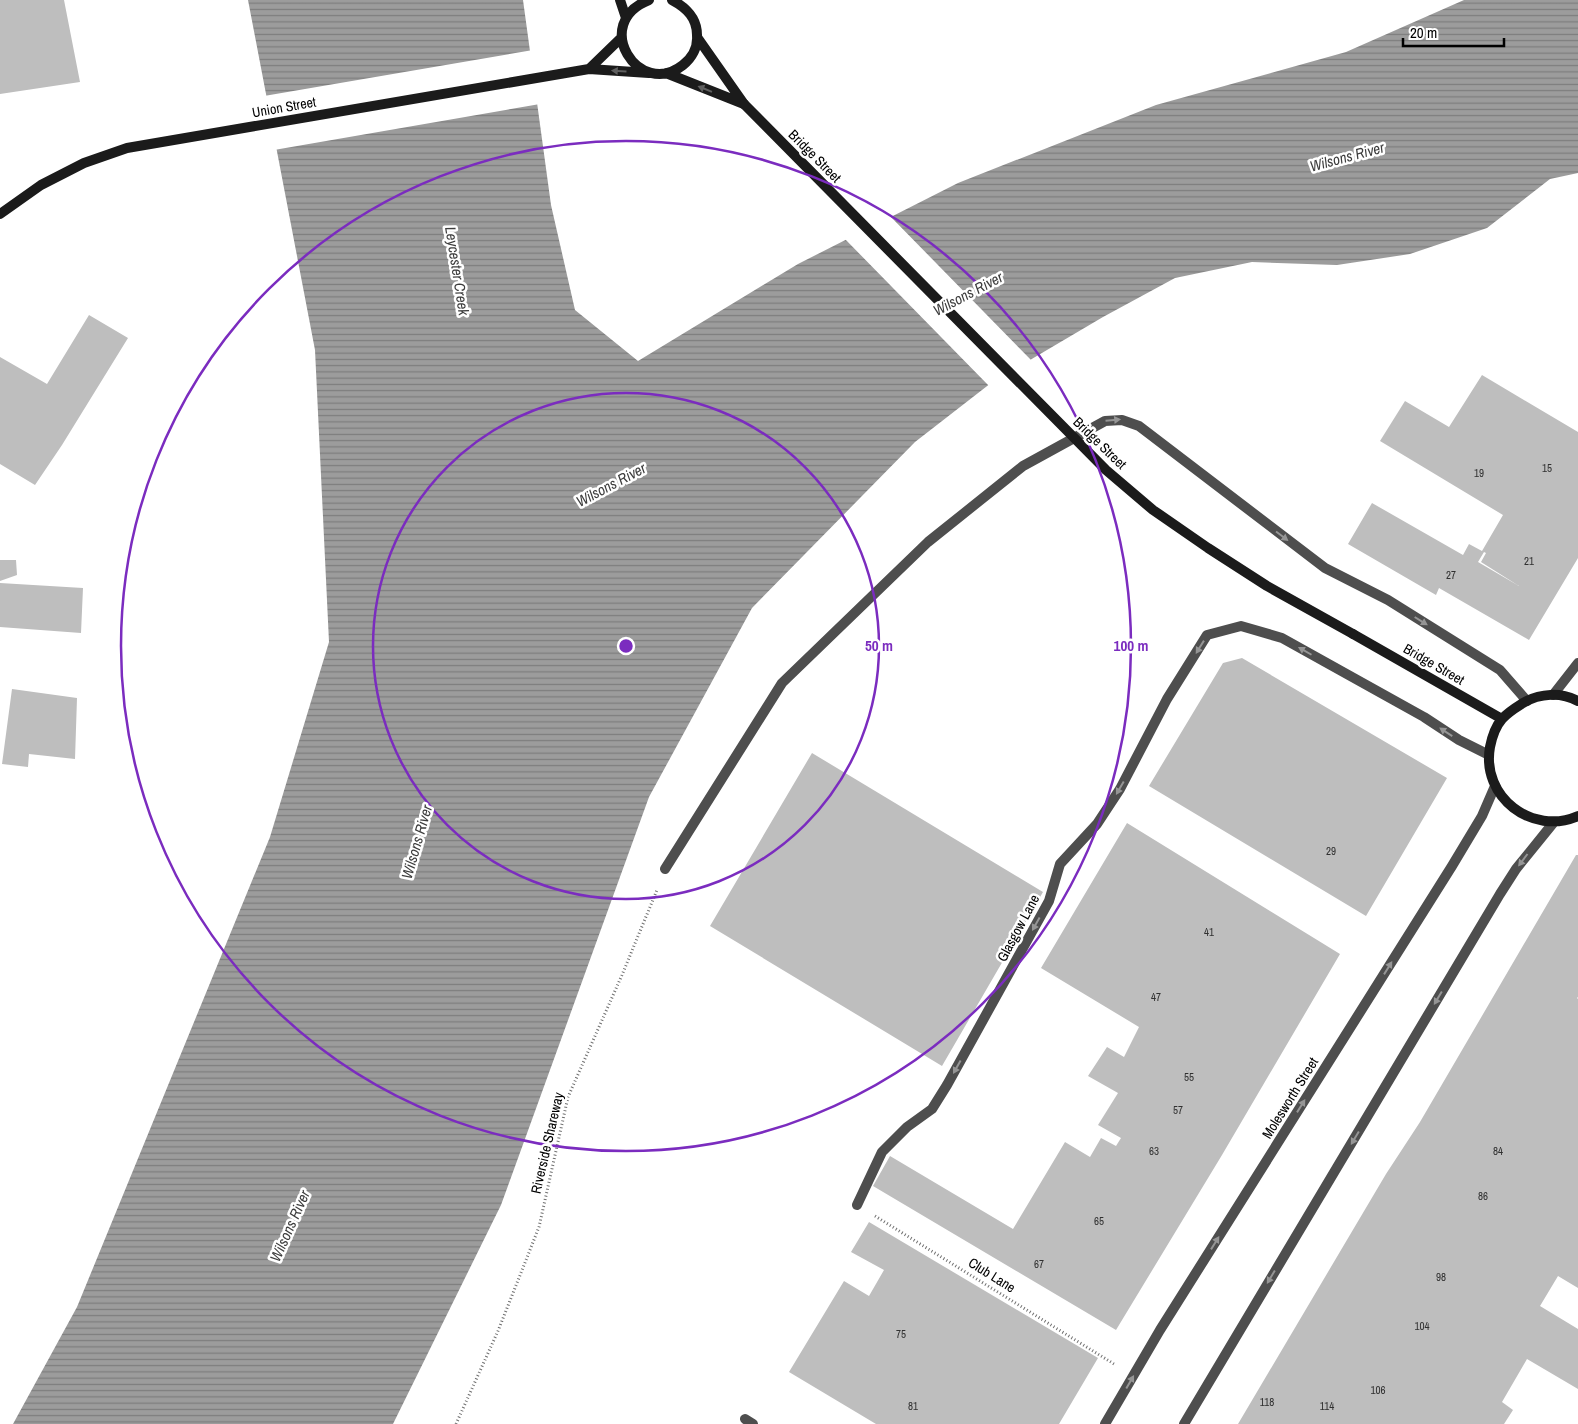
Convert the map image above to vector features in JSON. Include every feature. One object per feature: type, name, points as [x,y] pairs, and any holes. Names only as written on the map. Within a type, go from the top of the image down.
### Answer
[{"type":"main road","points":[[620,0],[626,18]]},
{"type":"main road","points":[[649,0],[632,9],[622,28],[621,38],[624,50],[630,60],[638,68],[649,73]]},
{"type":"main road","points":[[672,0],[680,3]]},
{"type":"main road","name":"Bridge Street","points":[[680,3],[691,14],[696,25],[698,37],[744,104],[1106,470],[1153,510],[1267,586],[1502,719]]},
{"type":"main road","points":[[666,73],[676,70],[685,64],[692,56],[698,37]]},
{"type":"main road","points":[[588,69],[621,38]]},
{"type":"main road","name":"Union Street","points":[[0,214],[41,184],[84,163],[126,148],[588,69],[666,73]]},
{"type":"main road","name":"Bridge Street","points":[[666,73],[744,104]]},
{"type":"main road","points":[[1578,701],[1553,694],[1539,696],[1511,710],[1502,719],[1494,734],[1489,755],[1490,771],[1495,786],[1506,802],[1519,813],[1536,820],[1554,822],[1570,820],[1578,816]]},
{"type":"street","points":[[666,869],[782,683],[928,542],[1023,466],[1105,421],[1122,420],[1139,426],[1325,568],[1388,600],[1500,670],[1527,701]]},
{"type":"street","name":"Glasgow Lane","points":[[857,1204],[882,1152],[906,1127],[932,1109],[948,1085],[1049,900],[1060,864],[1097,824],[1120,789],[1167,699],[1207,635],[1241,626],[1282,638],[1424,718],[1459,740],[1489,755]]},
{"type":"street","points":[[1553,694],[1578,663]]},
{"type":"street","name":"Molesworth Street","points":[[1105,1424],[1160,1330],[1452,866],[1482,816],[1495,786]]},
{"type":"street","points":[[1184,1424],[1500,894],[1521,862],[1554,822]]},
{"type":"path","name":"Riverside Shareway","points":[[456,1424],[498,1331],[539,1227],[568,1097],[666,869]]},
{"type":"path","name":"Club Lane","points":[[857,1204],[1115,1364]]},
{"type":"water","points":[[248,0],[523,0],[551,205],[575,310],[638,361],[798,264],[958,183],[1156,105],[1346,52],[1464,0],[1578,0],[1578,173],[1550,179],[1487,228],[1410,254],[1337,265],[1252,262],[1175,278],[1103,317],[991,383],[915,442],[752,608],[649,797],[501,1205],[393,1424],[13,1424],[77,1307],[270,837],[329,642],[315,350]]},
{"type":"pier","points":[[533,50],[540,104],[274,150],[264,96]]},
{"type":"pier","points":[[889,215],[1033,362],[990,387],[844,238]]},
{"type":"building","points":[[0,0],[64,0],[80,82],[0,94]]},
{"type":"building","points":[[89,315],[128,338],[35,485],[0,464],[0,357],[47,384]]},
{"type":"building","points":[[1482,375],[1578,432],[1578,558],[1529,640],[1439,588],[1436,595],[1348,544],[1372,503],[1463,555],[1469,544],[1482,551],[1503,515],[1380,441],[1405,401],[1449,427]],"holes":[[[1484,552],[1486,553],[1481,562],[1519,586],[1478,562]]]},
{"type":"building","points":[[0,560],[16,560],[17,575],[0,581]]},
{"type":"building","points":[[0,583],[83,588],[81,633],[0,627]]},
{"type":"building","points":[[1242,658],[1447,778],[1366,916],[1149,786],[1223,663]]},
{"type":"building","points":[[12,689],[77,698],[75,759],[29,754],[28,767],[2,764]]},
{"type":"building","points":[[812,753],[1043,892],[942,1066],[710,926]]},
{"type":"building","points":[[1127,823],[1340,954],[1116,1330],[873,1186],[890,1156],[1013,1229],[1065,1142],[1090,1157],[1101,1138],[1116,1146],[1121,1138],[1098,1125],[1118,1093],[1088,1076],[1107,1047],[1124,1057],[1139,1027],[1041,968]]},
{"type":"building","points":[[1576,855],[1578,855],[1578,1288],[1558,1276],[1540,1306],[1578,1329],[1578,1389],[1527,1359],[1502,1402],[1513,1410],[1504,1424],[1238,1424],[1386,1174],[1420,1122]]},
{"type":"building","points":[[869,1222],[1098,1358],[1059,1424],[876,1424],[789,1372],[844,1281],[869,1296],[884,1270],[851,1252]]},
{"type":"water label","name":"Wilsons River","points":[[1347,157]]},
{"type":"water label","name":"Leycester Creek","points":[[457,271]]},
{"type":"water label","name":"Wilsons River","points":[[968,294]]},
{"type":"water label","name":"Wilsons River","points":[[611,485]]},
{"type":"water label","name":"Wilsons River","points":[[417,842]]},
{"type":"water label","name":"Wilsons River","points":[[290,1226]]}]
